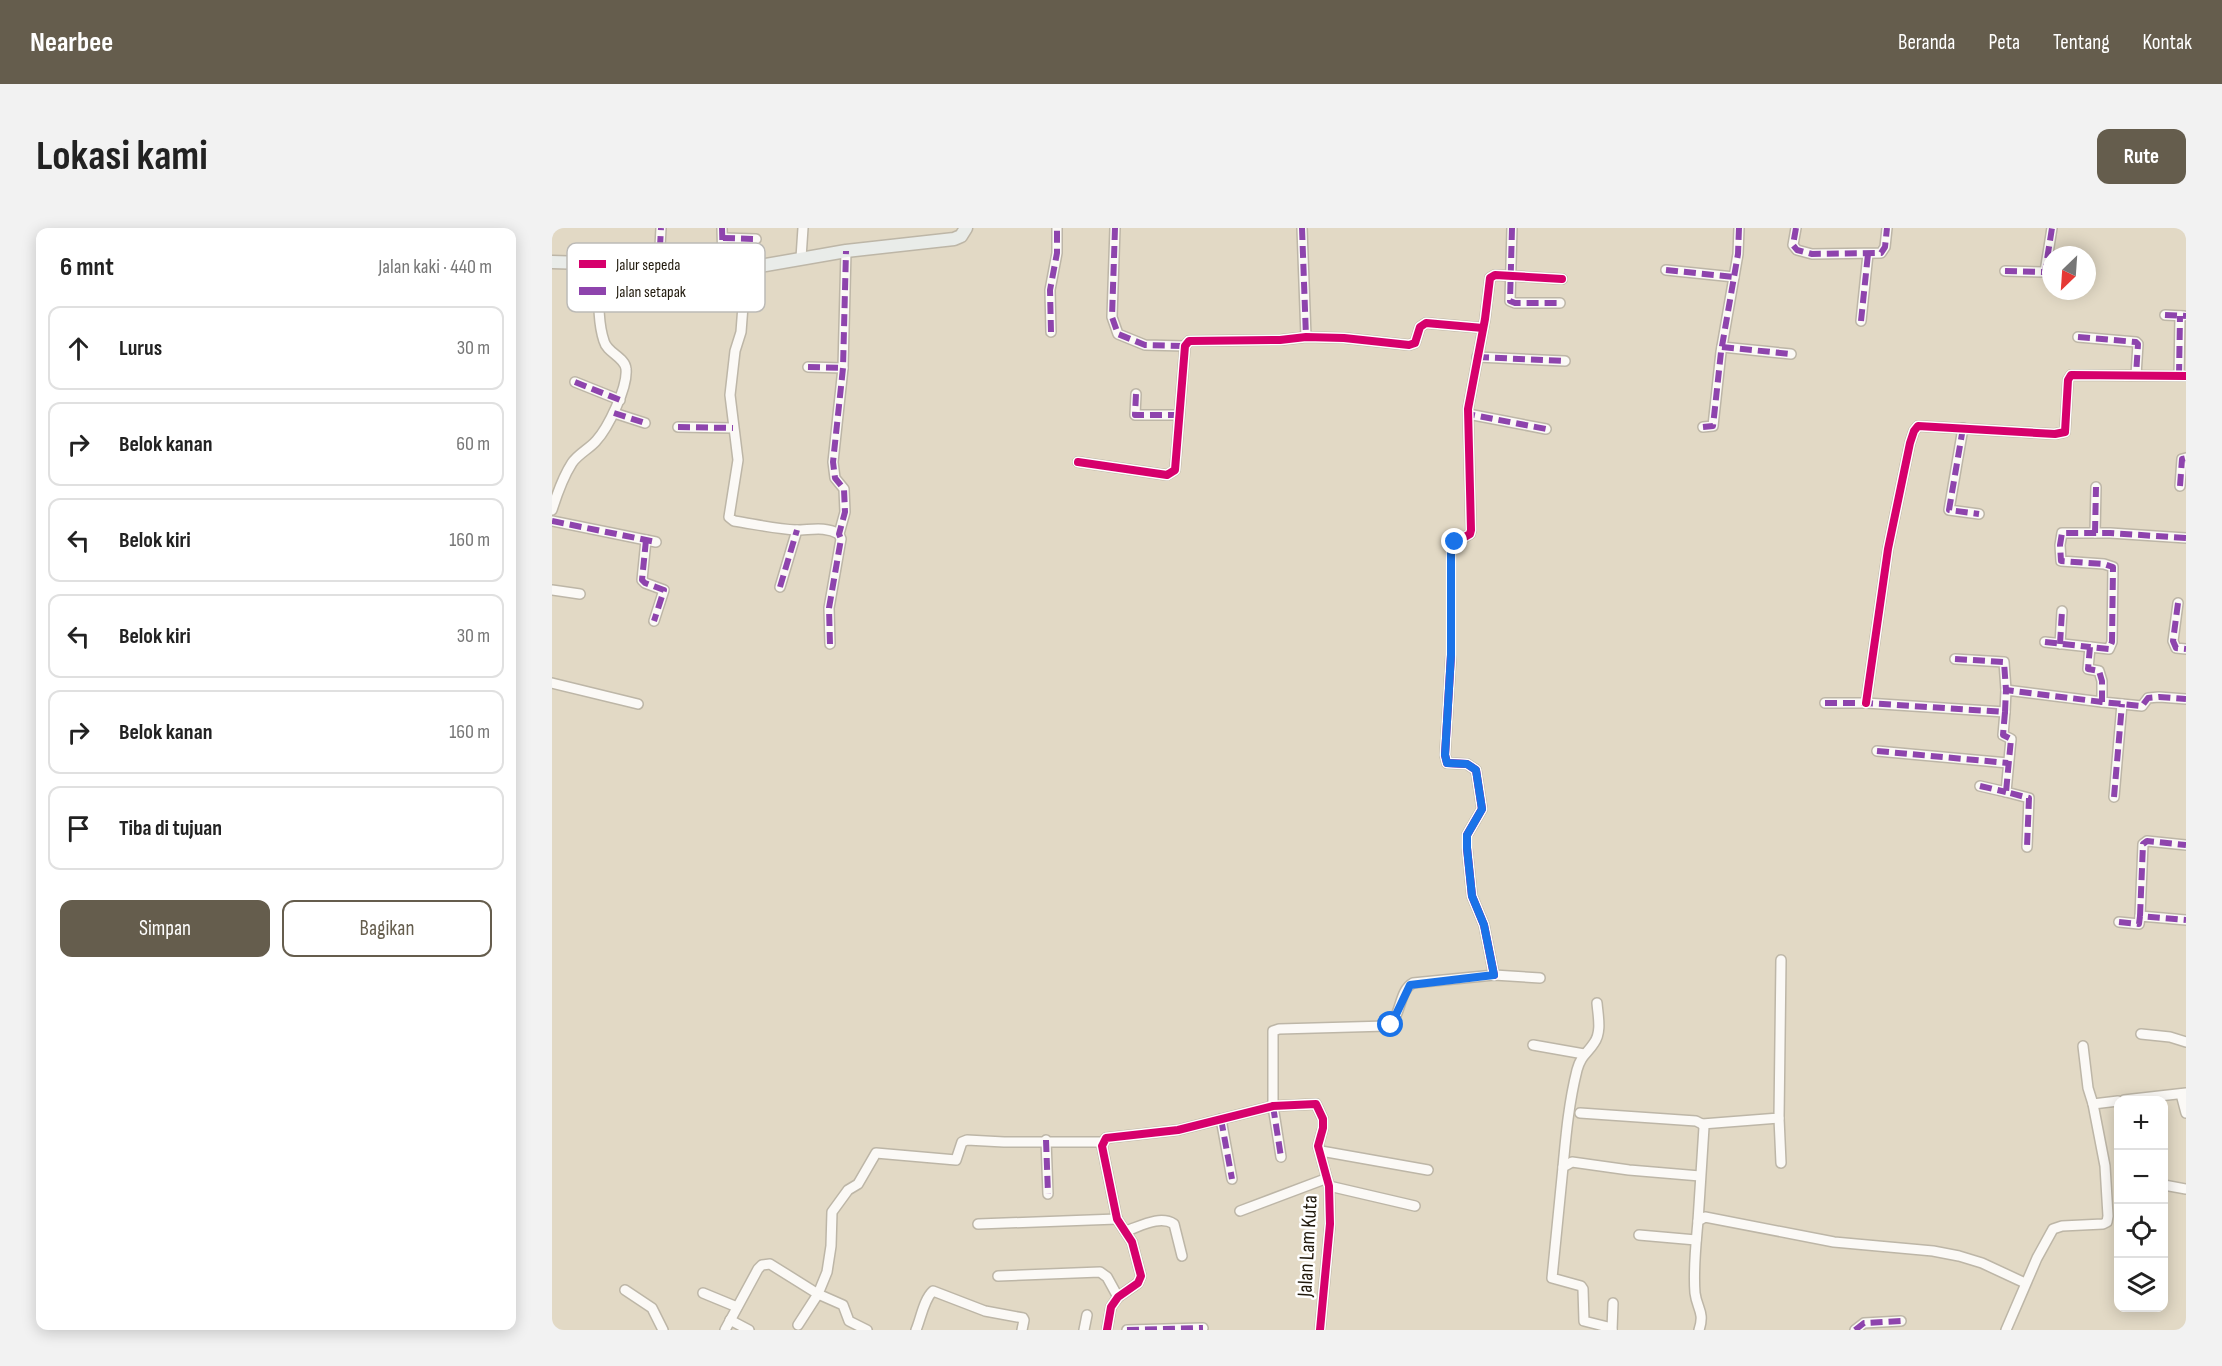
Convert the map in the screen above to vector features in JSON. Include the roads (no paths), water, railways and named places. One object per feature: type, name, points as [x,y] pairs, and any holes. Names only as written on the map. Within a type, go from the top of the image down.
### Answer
[{"type":"street","points":[[660,243],[661,228]]},
{"type":"street","points":[[801,258],[803,228]]},
{"type":"street","points":[[765,263],[846,251],[954,239],[961,236],[966,228]]},
{"type":"street","points":[[1051,332],[1050,290],[1057,253],[1057,228]]},
{"type":"street","points":[[1115,228],[1112,317],[1118,334],[1145,345],[1185,346]]},
{"type":"street","points":[[1302,228],[1306,337]]},
{"type":"street","points":[[1512,228],[1510,276],[1512,302],[1560,303]]},
{"type":"street","points":[[1703,427],[1713,426],[1722,347],[1738,254],[1739,228]]},
{"type":"street","points":[[1796,228],[1794,245],[1799,252],[1812,254],[1881,253],[1887,228]]},
{"type":"street","points":[[2005,271],[2045,272],[2052,228]]},
{"type":"street","points":[[722,233],[756,239]]},
{"type":"street","points":[[830,644],[832,584],[841,539],[839,534],[845,512],[844,489],[835,478],[833,462],[843,368],[846,251]]},
{"type":"street","points":[[1861,321],[1868,254]]},
{"type":"street","points":[[1666,270],[1734,277]]},
{"type":"street","points":[[1494,975],[1484,925],[1472,896],[1467,848],[1467,835],[1482,809],[1476,770],[1467,764],[1447,763],[1445,755],[1451,655],[1451,550],[1454,543],[1470,534],[1471,530],[1468,414],[1490,278],[1496,275],[1562,279]]},
{"type":"street","points":[[552,510],[573,460],[597,441],[620,400],[626,367],[608,349],[604,341],[601,312]]},
{"type":"street","points":[[743,312],[730,395],[738,460],[730,519],[797,530],[824,529],[839,534]]},
{"type":"street","points":[[1866,703],[1888,549],[1914,431],[1918,426],[2055,434],[2065,432],[2068,380],[2072,375],[2183,376],[2183,316],[2165,315]]},
{"type":"street","points":[[1078,462],[1171,474],[1175,470],[1185,346],[1191,340],[1280,340],[1306,337],[1344,338],[1413,345],[1421,325],[1426,323],[1483,328]]},
{"type":"street","points":[[2078,337],[2136,342],[2138,344],[2136,375]]},
{"type":"street","points":[[1722,347],[1791,354]]},
{"type":"street","points":[[1477,357],[1565,361]]},
{"type":"street","points":[[808,367],[843,368]]},
{"type":"street","points":[[575,382],[620,400]]},
{"type":"street","points":[[1136,394],[1135,415],[1179,415]]},
{"type":"street","points":[[614,413],[645,423]]},
{"type":"street","points":[[1468,414],[1546,429]]},
{"type":"street","points":[[678,427],[733,428]]},
{"type":"street","points":[[1963,428],[1949,510],[1979,514]]},
{"type":"street","points":[[2180,486],[2182,459],[2186,458]]},
{"type":"street","points":[[2095,533],[2096,487]]},
{"type":"street","points":[[552,521],[651,541],[642,580],[664,590],[654,621]]},
{"type":"street","points":[[780,587],[797,530]]},
{"type":"street","points":[[2045,642],[2109,649],[2112,642],[2114,567],[2104,564],[2061,561],[2062,533],[2186,538]]},
{"type":"street","points":[[552,590],[580,594]]},
{"type":"street","points":[[2178,603],[2173,641],[2176,648],[2186,649]]},
{"type":"street","points":[[2060,644],[2062,611]]},
{"type":"street","points":[[2090,647],[2088,669],[2098,671],[2102,681],[2102,702]]},
{"type":"street","points":[[1955,658],[2004,662],[2006,690],[2003,735],[2011,739],[2006,792]]},
{"type":"street","points":[[552,683],[638,705]]},
{"type":"street","points":[[2006,690],[2142,706],[2148,698],[2186,699]]},
{"type":"street","points":[[1825,703],[1866,703],[2004,712]]},
{"type":"street","points":[[2114,797],[2122,704]]},
{"type":"street","points":[[1877,752],[2008,763]]},
{"type":"street","points":[[1980,786],[2030,798],[2027,848]]},
{"type":"street","points":[[2120,922],[2139,924],[2143,844],[2147,841],[2186,846]]},
{"type":"street","points":[[2140,916],[2186,920]]},
{"type":"street","points":[[1781,960],[1779,1118],[1781,1163]]},
{"type":"street","points":[[1281,1157],[1273,1106],[1272,1031],[1388,1026],[1393,1022],[1410,985],[1494,975],[1540,978]]},
{"type":"street","points":[[1597,1003],[1599,1023],[1596,1040],[1584,1054],[1578,1067],[1567,1113],[1552,1278],[1555,1281],[1581,1286],[1584,1321],[1612,1330],[1613,1303]]},
{"type":"street","points":[[2141,1034],[2170,1037],[2186,1042]]},
{"type":"street","points":[[1533,1045],[1584,1054]]},
{"type":"street","points":[[2006,1330],[2025,1283],[2053,1229],[2062,1226],[2103,1224],[2107,1220],[2105,1166],[2088,1088],[2084,1046]]},
{"type":"street","points":[[2166,1096],[2183,1094],[2186,1113]]},
{"type":"street","points":[[2093,1104],[2114,1101]]},
{"type":"street","name":"Jalan Lam Kuta","points":[[1273,1106],[1318,1104],[1323,1119],[1318,1146],[1327,1182],[1330,1224],[1320,1330]]},
{"type":"street","points":[[1107,1330],[1111,1307],[1118,1297],[1141,1280],[1132,1242],[1117,1220],[1103,1142],[1106,1138],[1178,1130],[1273,1106]]},
{"type":"street","points":[[1580,1113],[1696,1121],[1702,1124],[1779,1118]]},
{"type":"street","points":[[1221,1119],[1232,1179]]},
{"type":"street","points":[[1699,1330],[1702,1316],[1695,1292],[1696,1240],[1704,1127],[1702,1124]]},
{"type":"street","points":[[798,1325],[818,1294],[826,1272],[831,1246],[832,1212],[848,1190],[858,1184],[876,1153],[956,1160],[962,1142],[967,1140],[1103,1142]]},
{"type":"street","points":[[1046,1140],[1048,1194]]},
{"type":"street","points":[[1321,1151],[1428,1170]]},
{"type":"street","points":[[1563,1167],[1572,1162],[1700,1176]]},
{"type":"street","points":[[1240,1211],[1327,1182],[1415,1206]]},
{"type":"street","points":[[2168,1186],[2186,1189]]},
{"type":"street","points":[[1698,1221],[1705,1217],[1834,1242],[1934,1251],[1982,1263],[2025,1283]]},
{"type":"street","points":[[1126,1231],[1163,1219],[1169,1221],[1174,1224],[1182,1256]]},
{"type":"street","points":[[978,1224],[1117,1220]]},
{"type":"street","points":[[1639,1235],[1696,1240]]},
{"type":"street","points":[[725,1330],[758,1269],[770,1264],[818,1294],[843,1305],[849,1321],[867,1330]]},
{"type":"street","points":[[998,1276],[1100,1272],[1107,1277],[1118,1297]]},
{"type":"street","points":[[625,1290],[652,1308],[663,1330]]},
{"type":"street","points":[[916,1330],[930,1293],[933,1291],[985,1311],[1023,1318],[1022,1330]]},
{"type":"street","points":[[703,1293],[737,1307]]},
{"type":"street","points":[[1084,1330],[1087,1315]]},
{"type":"street","points":[[730,1320],[749,1330]]},
{"type":"street","points":[[1855,1330],[1864,1323],[1901,1321]]},
{"type":"street","points":[[1127,1330],[1203,1328]]}]
